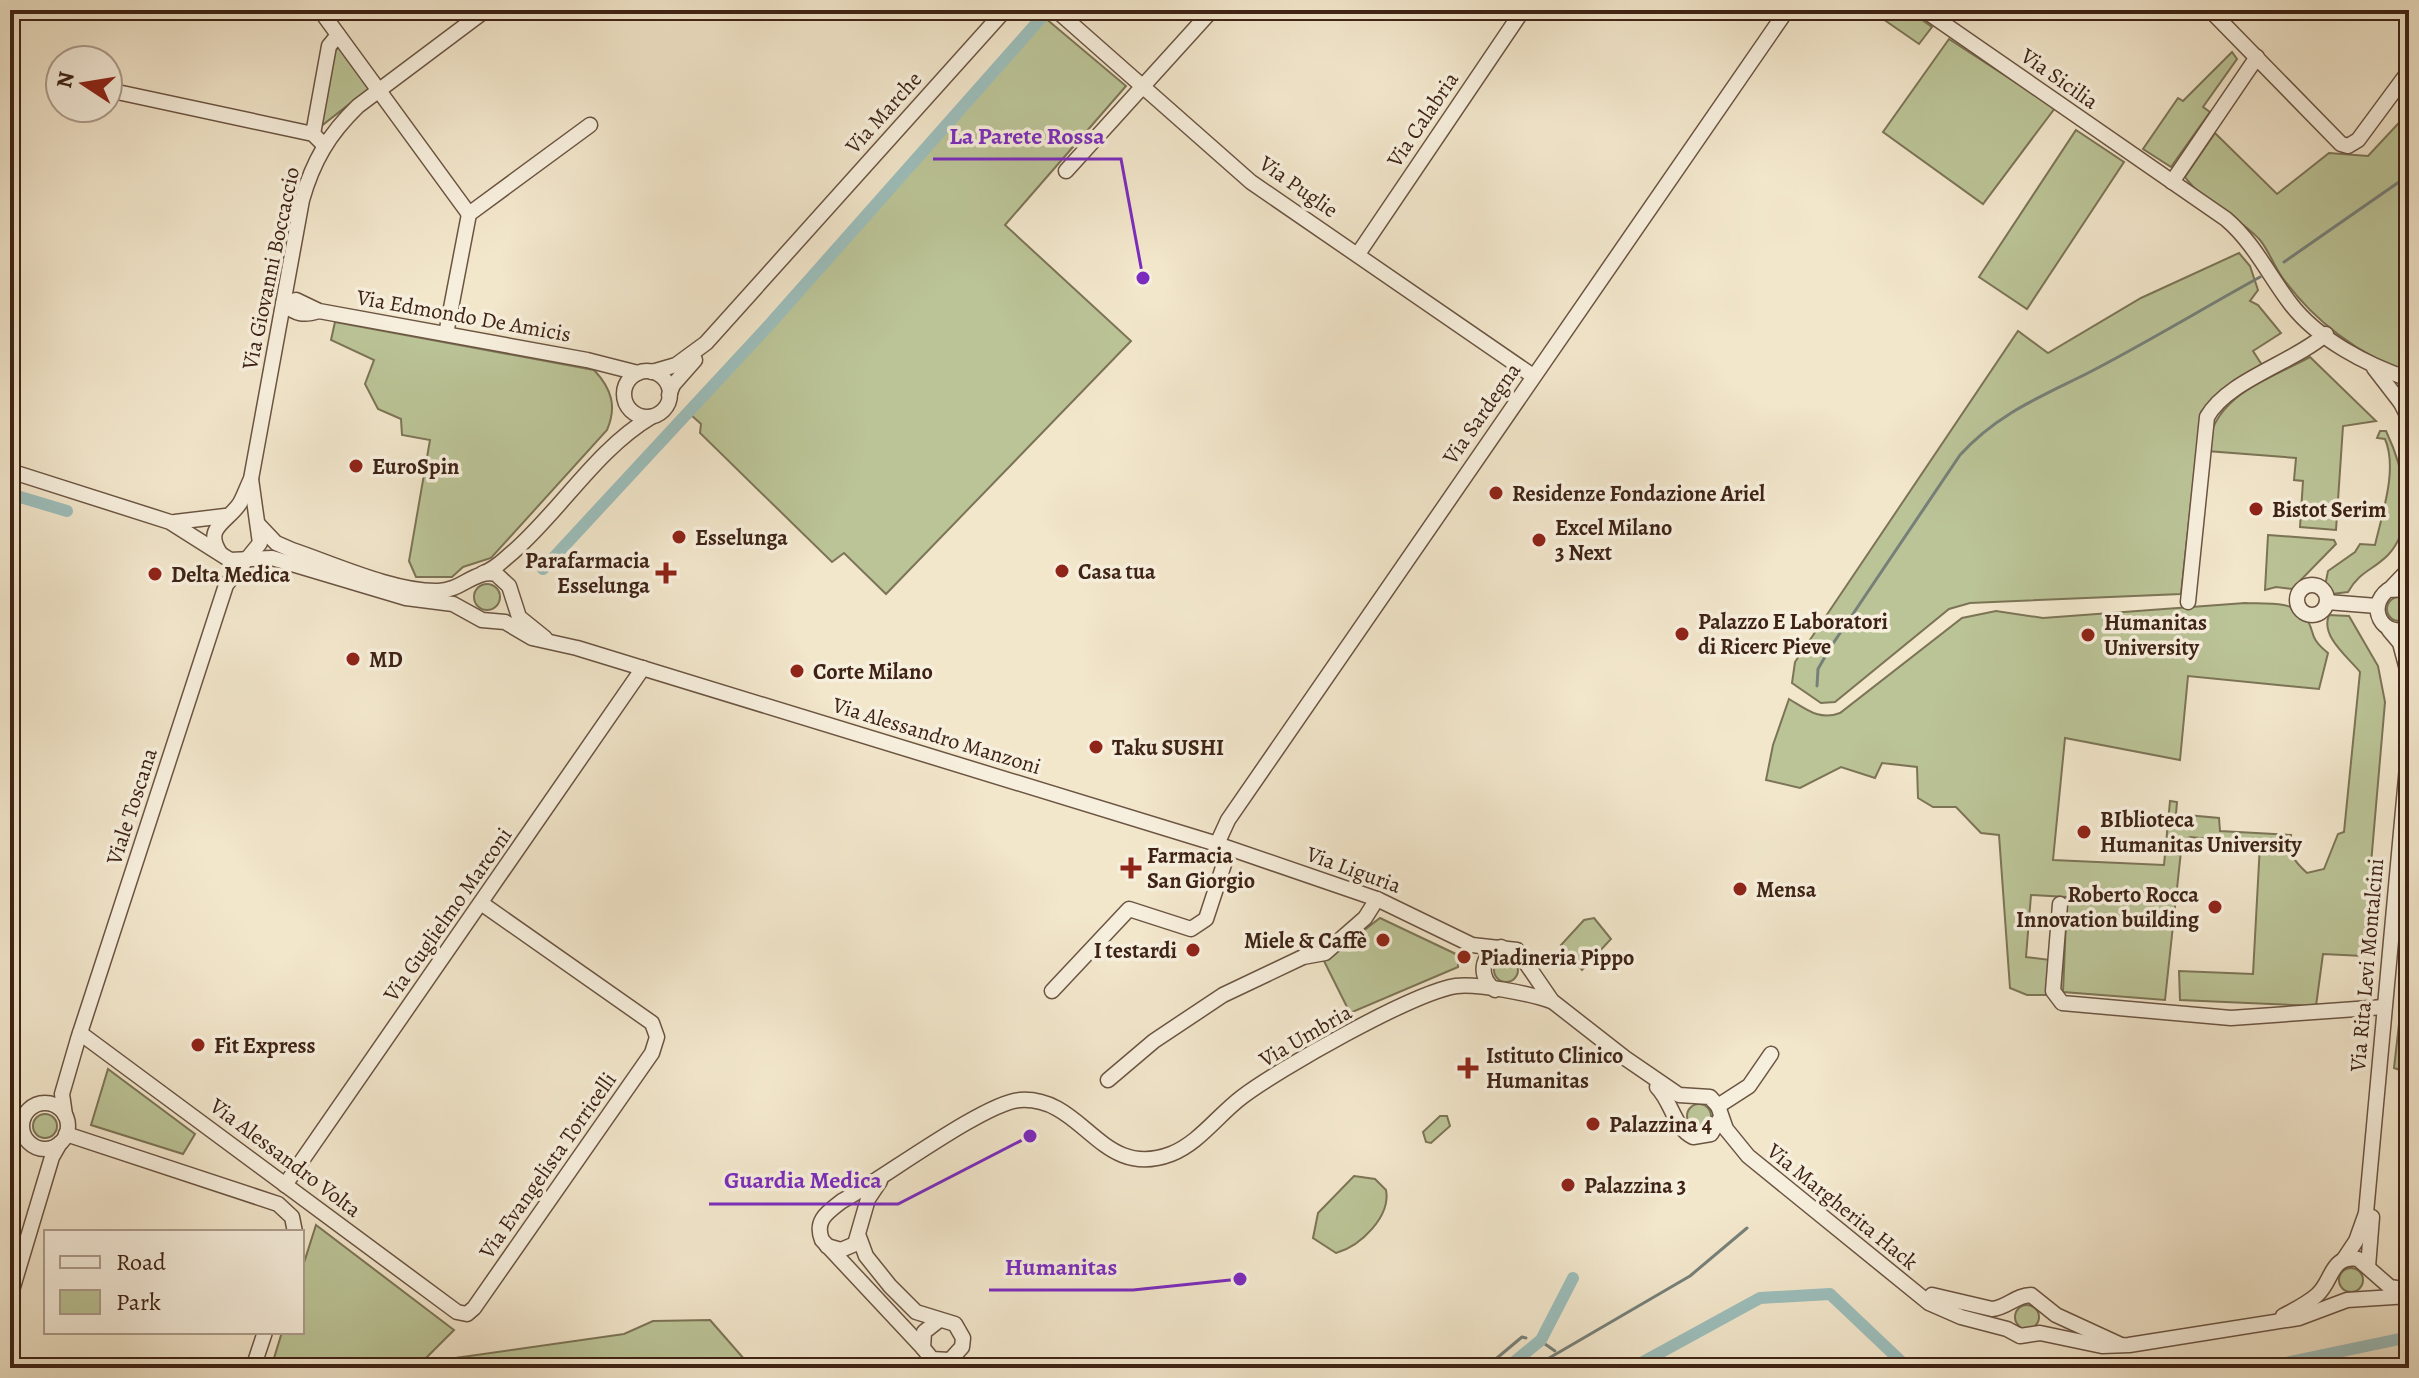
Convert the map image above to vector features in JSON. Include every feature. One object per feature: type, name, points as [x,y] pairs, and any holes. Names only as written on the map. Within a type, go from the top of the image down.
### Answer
[{"type":"street","points":[[320,10],[469,214]]},
{"type":"street","name":"Via Giovanni Boccaccio","points":[[251,479],[302,200],[324,145],[340,123],[378,90],[486,10]]},
{"type":"street","name":"Via Marche","points":[[706,343],[1005,10]]},
{"type":"street","name":"Via Puglie","points":[[1056,10],[1251,182],[1533,376]]},
{"type":"street","points":[[1066,171],[1212,10]]},
{"type":"street","name":"Via Calabria","points":[[1358,254],[1523,10]]},
{"type":"street","name":"Via Sardegna","points":[[1052,991],[1129,909],[1191,929],[1206,919],[1233,813],[1787,10]]},
{"type":"street","name":"Via Sicilia","points":[[1924,10],[2241,231],[2292,306],[2374,368]]},
{"type":"street","points":[[2210,10],[2332,138],[2348,146],[2358,140],[2409,71]]},
{"type":"street","points":[[313,134],[329,46],[338,35]]},
{"type":"street","points":[[2172,182],[2257,57]]},
{"type":"street","points":[[124,93],[313,134],[324,145]]},
{"type":"street","points":[[446,334],[469,214],[590,125]]},
{"type":"street","name":"Via Edmondo De Amicis","points":[[283,304],[296,300],[308,303],[319,311],[645,372]]},
{"type":"street","points":[[2188,602],[2207,417],[2225,396],[2312,347],[2326,334]]},
{"type":"street","points":[[613,446],[627,383],[645,372],[676,365],[706,343]]},
{"type":"street","points":[[170,522],[243,514],[276,543],[292,550],[415,589],[445,591],[496,567],[532,535],[613,446],[664,409],[673,385],[694,363],[706,343]]},
{"type":"street","points":[[600,364],[620,386],[625,402],[637,415],[651,417]]},
{"type":"street","points":[[2374,368],[2409,382],[2401,403]]},
{"type":"street","points":[[2374,368],[2401,403],[2409,419]]},
{"type":"street","points":[[645,372],[665,381],[669,395]]},
{"type":"street","points":[[10,471],[170,522],[234,561],[248,558],[257,551],[261,541],[251,479]]},
{"type":"street","points":[[221,554],[214,534],[219,522],[241,502],[251,479]]},
{"type":"street","points":[[492,620],[507,610],[510,569],[532,535]]},
{"type":"street","name":"Viale Toscana","points":[[65,1115],[62,1094],[79,1036],[226,585],[226,569],[221,554]]},
{"type":"street","name":"Via Alessandro Manzoni","points":[[248,558],[272,558],[406,598],[453,604],[482,620],[507,623],[532,638],[643,668],[1223,846]]},
{"type":"street","name":"Viale Toscana","points":[[226,585],[248,558]]},
{"type":"street","points":[[2409,569],[2377,606],[2377,615],[2400,643],[2409,677]]},
{"type":"street","points":[[476,576],[499,575],[510,590]]},
{"type":"street","points":[[471,614],[463,599],[476,576]]},
{"type":"street","points":[[2388,590],[2409,589]]},
{"type":"street","name":"Via Alessandro Manzoni","points":[[510,590],[519,617],[551,643]]},
{"type":"street","points":[[2327,602],[2377,606]]},
{"type":"street","points":[[2385,627],[2399,632],[2409,629]]},
{"type":"street","name":"Via Guglielmo Marconi","points":[[285,1185],[643,668]]},
{"type":"street","name":"Via Rita Levi Montalcini","points":[[2344,1259],[2361,1230],[2368,1189],[2409,745]]},
{"type":"street","name":"Via Liguria","points":[[1223,846],[1377,899],[1472,945],[1502,947]]},
{"type":"street","points":[[1108,1080],[1154,1041],[1223,995],[1303,957],[1325,953],[1365,918],[1377,899]]},
{"type":"street","name":"Via Evangelista Torricelli","points":[[467,1314],[652,1053],[657,1037],[652,1023],[481,903]]},
{"type":"street","points":[[2060,904],[2053,991],[2062,1003],[2231,1018],[2384,1007]]},
{"type":"street","name":"Via Liguria","points":[[1472,945],[1484,967]]},
{"type":"street","points":[[1456,986],[1484,967],[1494,950],[1502,947],[1521,952],[1552,1001],[1625,1058],[1679,1095],[1706,1095],[1720,1111],[1748,1156]]},
{"type":"street","points":[[1503,991],[1525,982],[1528,966]]},
{"type":"street","points":[[1484,967],[1503,991],[1552,1001]]},
{"type":"street","name":"Via Umbria","points":[[881,1180],[989,1110],[1017,1100],[1057,1107],[1094,1140],[1122,1156],[1152,1159],[1183,1148],[1242,1097],[1289,1068],[1404,1007],[1456,986],[1503,991]]},
{"type":"street","name":"Viale Toscana","points":[[37,1104],[51,1092],[79,1036]]},
{"type":"street","name":"Via Alessandro Volta","points":[[79,1036],[109,1051],[457,1312],[467,1314]]},
{"type":"street","points":[[1704,1137],[1716,1130],[1720,1111],[1749,1086],[1771,1054]]},
{"type":"street","points":[[1625,1058],[1666,1096],[1686,1134],[1704,1137],[1748,1156]]},
{"type":"street","points":[[1677,1116],[1681,1104],[1691,1096]]},
{"type":"street","points":[[10,1139],[23,1118],[37,1104],[52,1104],[65,1115],[63,1138],[47,1175],[10,1297]]},
{"type":"street","points":[[23,1118],[23,1135],[38,1148],[47,1175]]},
{"type":"street","points":[[10,1145],[38,1148],[63,1138],[278,1204],[292,1217],[295,1230]]},
{"type":"street","name":"Via Margherita Hack","points":[[1748,1156],[1909,1289]]},
{"type":"street","points":[[832,1209],[853,1212],[866,1256],[916,1312],[955,1324],[963,1338],[959,1352],[946,1364],[924,1357],[819,1235],[819,1226],[832,1209],[881,1180]]},
{"type":"street","points":[[827,1246],[845,1249],[860,1231],[868,1199],[881,1180]]},
{"type":"street","name":"Via Rita Levi Montalcini","points":[[2368,1189],[2372,1217],[2370,1271]]},
{"type":"street","points":[[2275,1320],[2315,1297],[2344,1259],[2358,1259],[2390,1287],[2409,1290]]},
{"type":"street","points":[[1909,1289],[1961,1317],[2027,1337],[2040,1333],[2102,1346],[2140,1344],[2319,1312],[2354,1299],[2370,1287],[2370,1271]]},
{"type":"street","points":[[2330,1274],[2332,1288],[2354,1299],[2409,1296]]},
{"type":"street","points":[[1909,1289],[1984,1309],[2000,1308],[2031,1295],[2047,1308],[2119,1344]]},
{"type":"street","points":[[2011,1301],[2006,1314],[2015,1333]]},
{"type":"street","points":[[2040,1333],[2048,1321],[2047,1308]]},
{"type":"street","points":[[924,1357],[924,1332],[938,1321]]},
{"type":"street","points":[[253,1368],[264,1334]]},
{"type":"green space","points":[[1870,10],[1908,10],[1932,27],[1919,44]]},
{"type":"green space","points":[[1044,17],[1126,86],[1005,225],[1131,341],[886,594],[844,553],[832,562],[700,433],[701,424],[691,415]]},
{"type":"green space","points":[[1949,39],[2055,108],[1983,204],[1883,132]]},
{"type":"green space","points":[[341,46],[371,87],[320,127],[334,51]]},
{"type":"green space","points":[[2232,52],[2237,59],[2203,107],[2210,112],[2171,167],[2143,149],[2178,98],[2183,101]]},
{"type":"green space","points":[[2409,112],[2409,372],[2372,356],[2323,322],[2294,293],[2260,240],[2202,195],[2185,177],[2215,133],[2277,194],[2329,153],[2368,156]]},
{"type":"green space","points":[[2076,130],[2124,162],[2027,309],[1979,277]]},
{"type":"green space","points":[[2239,253],[2250,266],[2258,290],[2250,301],[2258,305],[2281,333],[2253,351],[2262,365],[2223,389],[2201,412],[2181,594],[1970,603],[1949,609],[1835,702],[1821,703],[1792,683],[1795,662],[2018,331],[2048,353],[2141,298]]},
{"type":"green space","points":[[335,322],[594,370],[611,398],[612,414],[607,430],[491,558],[463,567],[452,577],[416,577],[409,561],[430,440],[402,435],[401,419],[378,409],[365,384],[374,360],[331,340]]},
{"type":"green space","points":[[2310,357],[2376,421],[2343,426],[2336,530],[2300,527],[2303,481],[2294,480],[2296,458],[2207,451],[2211,432],[2230,403],[2260,382]]},
{"type":"green space","points":[[2380,431],[2386,431],[2402,476],[2405,493],[2403,526],[2388,555],[2362,575],[2348,592],[2332,594],[2325,586],[2328,571],[2355,552],[2360,544],[2375,545],[2385,506],[2390,464],[2385,439],[2377,438]]},
{"type":"green space","points":[[2268,535],[2334,540],[2336,544],[2292,589],[2276,587],[2265,590]]},
{"type":"green space","points":[[487,584],[496,588],[500,597],[496,606],[487,610],[478,606],[474,597],[478,588]]},
{"type":"green space","points":[[2399,597],[2407,601],[2411,609],[2407,617],[2399,621],[2391,617],[2387,609],[2391,601]]},
{"type":"green space","points":[[2245,603],[2285,605],[2305,617],[2314,638],[2328,653],[2319,689],[2188,676],[2180,760],[2065,738],[2053,860],[2164,865],[2170,801],[2177,802],[2176,814],[2219,818],[2220,831],[2291,835],[2291,852],[2302,869],[2307,873],[2324,869],[2338,834],[2344,832],[2360,672],[2337,646],[2327,623],[2329,615],[2349,616],[2378,666],[2385,702],[2363,956],[2323,954],[2316,1006],[2180,1000],[2179,971],[2253,974],[2260,844],[2190,837],[2182,842],[2165,1000],[2063,992],[2067,897],[2031,895],[2026,957],[2051,960],[2046,995],[2027,995],[2010,988],[1999,835],[1981,833],[1956,807],[1933,807],[1918,798],[1917,767],[1882,763],[1875,778],[1841,767],[1800,788],[1766,780],[1773,745],[1789,699],[1819,715],[1840,713],[1962,618],[1996,611],[2043,618]]},
{"type":"green space","points":[[1380,918],[1458,955],[1458,967],[1350,1013],[1324,961]]},
{"type":"green space","points":[[1594,918],[1611,939],[1582,970],[1561,945],[1584,920]]},
{"type":"green space","points":[[2409,936],[2409,1073],[2394,1068]]},
{"type":"green space","points":[[1506,958],[1517,965],[1518,970],[1511,981],[1506,982],[1495,975],[1494,970],[1501,959]]},
{"type":"green space","points":[[108,1069],[195,1134],[183,1154],[91,1125]]},
{"type":"green space","points":[[1699,1104],[1710,1111],[1711,1116],[1704,1127],[1699,1128],[1688,1121],[1687,1116],[1694,1105]]},
{"type":"green space","points":[[45,1114],[56,1121],[57,1126],[50,1137],[45,1138],[34,1131],[33,1126],[40,1115]]},
{"type":"green space","points":[[1440,1116],[1447,1116],[1450,1126],[1431,1143],[1426,1142],[1423,1132]]},
{"type":"green space","points":[[1354,1176],[1375,1179],[1386,1190],[1384,1210],[1364,1237],[1336,1253],[1313,1238],[1318,1213]]},
{"type":"green space","points":[[316,1225],[454,1330],[416,1368],[271,1368],[281,1334],[304,1334],[304,1263]]},
{"type":"green space","points":[[2351,1268],[2359,1272],[2363,1280],[2359,1288],[2351,1292],[2343,1288],[2339,1280],[2343,1272]]},
{"type":"green space","points":[[2027,1305],[2035,1309],[2039,1317],[2035,1325],[2027,1329],[2019,1325],[2015,1317],[2019,1309]]},
{"type":"green space","points":[[710,1320],[752,1368],[421,1368],[427,1362],[624,1334],[653,1321]]},
{"type":"waterway","points":[[543,569],[770,324],[1042,17]]},
{"type":"waterway","points":[[2284,262],[2409,175]]},
{"type":"waterway","points":[[1817,686],[1818,669],[1830,648],[1960,455],[1974,441],[2004,417],[2110,362],[2260,277]]},
{"type":"waterway","points":[[10,494],[67,511]]},
{"type":"waterway","points":[[1532,1368],[1690,1276],[1747,1228]]},
{"type":"waterway","points":[[1507,1368],[1541,1340],[1573,1278]]},
{"type":"waterway","points":[[1632,1368],[1760,1298],[1830,1294],[1908,1368]]},
{"type":"waterway","points":[[1485,1368],[1522,1337],[1526,1338]]},
{"type":"waterway","points":[[2262,1368],[2409,1337]]},
{"type":"waterway","points":[[1545,1344],[1555,1351]]},
{"type":"place","name":"La Parete Rossa","points":[[1143,278]]},
{"type":"place","name":"EuroSpin","points":[[356,466]]},
{"type":"place","name":"Residenze Fondazione Ariel","points":[[1496,493]]},
{"type":"place","name":"Bistot Serim","points":[[2256,509]]},
{"type":"place","name":"Esselunga","points":[[679,537]]},
{"type":"place","name":"Excel Milano 3 Next","points":[[1539,540]]},
{"type":"place","name":"Casa tua","points":[[1062,571]]},
{"type":"place","name":"Parafarmacia Esselunga","points":[[666,573]]},
{"type":"place","name":"Delta Medica","points":[[155,574]]},
{"type":"place","name":"Palazzo E Laboratori di Ricerc Pieve","points":[[1682,634]]},
{"type":"place","name":"Humanitas University","points":[[2088,635]]},
{"type":"place","name":"MD","points":[[353,659]]},
{"type":"place","name":"Corte Milano","points":[[797,671]]},
{"type":"place","name":"Taku SUSHI","points":[[1096,747]]},
{"type":"place","name":"BIblioteca Humanitas University","points":[[2084,832]]},
{"type":"place","name":"Farmacia San Giorgio","points":[[1131,868]]},
{"type":"place","name":"Mensa","points":[[1740,889]]},
{"type":"place","name":"Roberto Rocca Innovation building","points":[[2215,907]]},
{"type":"place","name":"Miele & Caffè","points":[[1383,940]]},
{"type":"place","name":"I testardi","points":[[1193,950]]},
{"type":"place","name":"Piadineria Pippo","points":[[1464,957]]},
{"type":"place","name":"Fit Express","points":[[198,1045]]},
{"type":"place","name":"Istituto Clinico Humanitas","points":[[1468,1068]]},
{"type":"place","name":"Palazzina 4","points":[[1593,1124]]},
{"type":"place","name":"Guardia Medica","points":[[1030,1136]]},
{"type":"place","name":"Palazzina 3","points":[[1568,1185]]},
{"type":"place","name":"Humanitas","points":[[1240,1279]]}]
